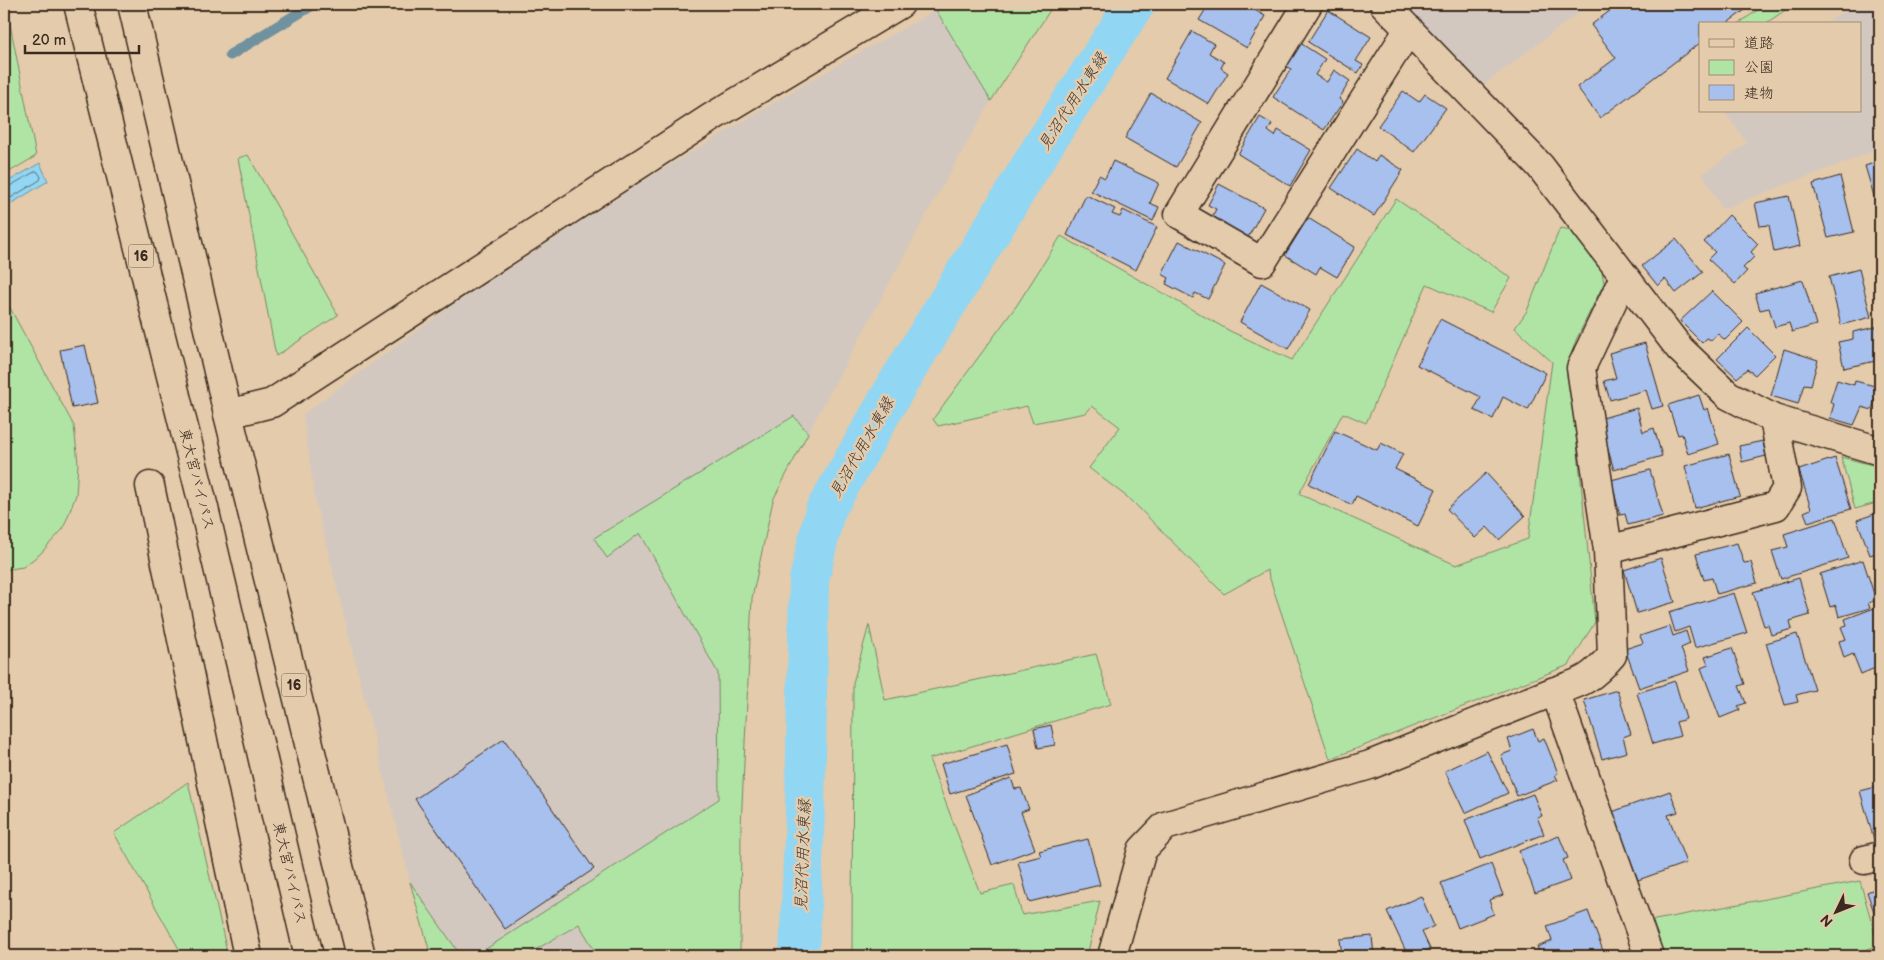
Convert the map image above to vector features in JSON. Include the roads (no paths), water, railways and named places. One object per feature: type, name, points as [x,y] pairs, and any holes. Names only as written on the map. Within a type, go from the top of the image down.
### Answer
[{"type":"main road","name":"東大宮バイパス","points":[[78,4],[204,508],[309,956]]},
{"type":"main road","name":"16","points":[[132,4],[228,414],[361,956]]},
{"type":"main road","points":[[228,414],[272,403],[712,117],[900,4]]},
{"type":"main road","points":[[1308,4],[1180,214],[1262,262],[1409,29]]},
{"type":"main road","points":[[1384,4],[1540,166],[1680,349],[1728,395],[1774,419],[1880,450]]},
{"type":"main road","points":[[1112,956],[1142,850],[1165,826],[1370,765],[1556,691],[1581,683],[1597,672],[1612,655],[1608,550],[1581,368],[1624,277]]},
{"type":"main road","points":[[1608,550],[1776,506],[1787,488],[1774,419]]},
{"type":"main road","points":[[150,486],[248,956]]},
{"type":"main road","points":[[1556,691],[1649,956]]},
{"type":"water","points":[[40,163],[48,181],[4,208],[4,184]]},
{"type":"waterway","points":[[230,55],[314,4]]},
{"type":"waterway","name":"見沼代用水東縁","points":[[799,956],[805,811],[809,580],[825,511],[897,385],[1045,143],[1135,4]]}]
